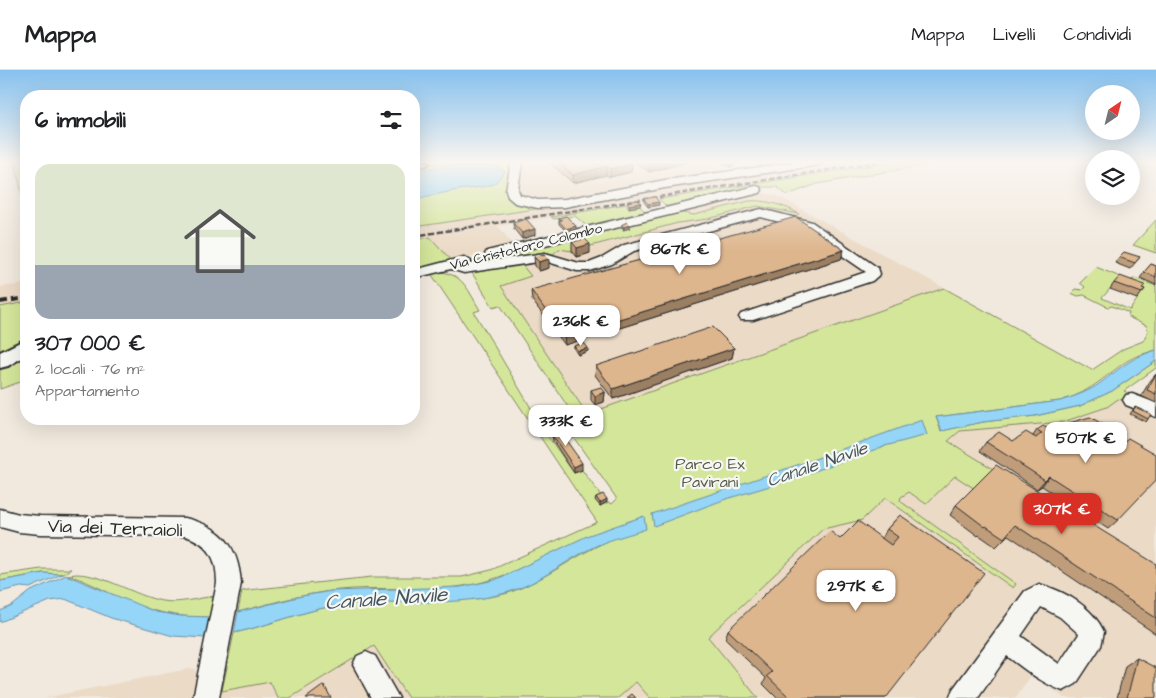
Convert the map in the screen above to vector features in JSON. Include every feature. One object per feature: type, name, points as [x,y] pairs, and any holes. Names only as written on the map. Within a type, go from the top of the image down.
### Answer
[{"type":"main road","points":[[0,360],[20,349]]},
{"type":"street","name":"Via Cristoforo Colombo","points":[[512,191],[514,196],[519,200],[546,204],[624,191]]},
{"type":"street","name":"Via Cristoforo Colombo","points":[[420,272],[751,191]]},
{"type":"street","points":[[453,264],[464,269],[545,257],[577,267],[590,267],[607,261],[629,248],[761,213],[807,225],[873,271],[873,274],[867,278],[748,317]]},
{"type":"street","points":[[1132,400],[1156,410]]},
{"type":"street","name":"Via dei Terraioli","points":[[0,518],[19,523],[33,524],[172,526],[197,530],[210,537],[224,553],[230,574],[228,594],[206,698]]},
{"type":"street","points":[[962,698],[1005,639]]},
{"type":"street","points":[[366,665],[386,698]]},
{"type":"shaded area","points":[[511,191],[712,191],[498,226],[514,246],[452,261],[430,237],[420,239],[420,226],[542,208],[526,205]]},
{"type":"shaded area","points":[[757,192],[776,195],[944,288],[587,414],[501,285],[530,276],[521,264],[545,261],[574,236]]},
{"type":"shaded area","points":[[20,285],[20,303],[0,307],[0,287]]},
{"type":"shaded area","points":[[1118,399],[1156,410],[1156,698],[1064,698],[1032,674],[1016,698],[290,698],[374,646],[793,529],[885,498],[1013,588],[899,501],[901,497],[970,455],[948,441],[960,431],[1063,422],[1100,410]]},
{"type":"shaded area","points":[[193,668],[222,691],[270,682],[278,698],[44,698]]},
{"type":"green space","points":[[420,191],[511,191],[511,197],[540,205],[542,208],[420,226]]},
{"type":"green space","points":[[708,191],[742,191],[684,206],[667,207],[659,199]]},
{"type":"green space","points":[[782,191],[797,191],[787,195]]},
{"type":"green space","points":[[749,201],[775,204],[799,214],[757,206],[708,219],[678,223],[572,251],[559,249],[553,254],[544,252],[471,265],[467,263],[679,212],[694,215]]},
{"type":"green space","points":[[626,204],[629,208],[640,206],[646,213],[588,227],[575,216],[554,219],[551,217]]},
{"type":"green space","points":[[1156,220],[1156,253],[1133,245]]},
{"type":"green space","points":[[430,237],[452,261],[420,269],[420,239]]},
{"type":"green space","name":"Parco Ex Pavirani","points":[[521,264],[531,276],[501,286],[587,414],[944,288],[1092,370],[1123,349],[1143,341],[1148,331],[1147,326],[1128,317],[1129,313],[1112,306],[1108,307],[1084,295],[1078,296],[1071,293],[1075,289],[1082,290],[1085,287],[1080,283],[1096,267],[1130,281],[1135,278],[1156,286],[1156,350],[1130,359],[1088,389],[1060,401],[936,417],[941,431],[983,422],[1035,416],[1080,406],[1112,391],[1156,361],[1156,368],[1124,391],[1130,394],[1125,401],[1118,399],[1107,407],[1063,422],[960,431],[948,441],[995,470],[975,489],[955,476],[926,504],[909,492],[901,497],[900,501],[1016,584],[1013,588],[885,498],[862,520],[823,529],[708,637],[758,698],[650,698],[636,682],[618,698],[408,698],[374,646],[290,698],[278,698],[270,682],[222,691],[234,633],[331,606],[394,600],[476,599],[511,592],[536,581],[608,541],[602,531],[505,575],[470,585],[441,588],[338,590],[294,598],[238,612],[242,591],[248,590],[372,577],[462,577],[491,570],[597,522],[430,272],[449,274],[462,282],[480,310],[474,312],[547,435],[574,473],[582,470],[602,497],[600,506],[609,502],[612,504],[617,499],[562,421],[574,416],[500,305],[493,307],[472,273]],"holes":[[[1116,282],[1140,295],[1130,310],[1102,298]]]},
{"type":"green space","points":[[20,303],[20,341],[0,353],[0,307]]},
{"type":"green space","points":[[20,358],[20,382],[0,389],[0,370]]},
{"type":"green space","points":[[41,569],[71,569],[63,574],[42,573],[0,581],[0,575]]},
{"type":"green space","points":[[77,574],[109,581],[162,601],[182,601],[215,596],[210,617],[176,615],[142,607],[87,582],[66,575]]},
{"type":"water","points":[[420,191],[452,191],[420,198]]},
{"type":"water","points":[[1156,350],[1156,361],[1112,391],[1080,406],[1035,416],[983,422],[942,431],[936,417],[1060,401],[1096,386],[1130,361]]},
{"type":"water","name":"Canale Navile","points":[[922,420],[927,435],[885,446],[787,481],[726,499],[654,526],[652,514],[812,460]]},
{"type":"water","name":"Canale Navile","points":[[644,516],[646,529],[593,547],[539,579],[509,592],[489,597],[449,602],[367,603],[333,606],[234,633],[238,612],[302,596],[331,591],[460,587],[495,580],[589,535]]},
{"type":"water","points":[[43,573],[62,574],[30,588],[21,587],[0,592],[0,581]]},
{"type":"water","points":[[66,575],[156,612],[181,616],[210,617],[206,638],[173,636],[111,618],[65,599],[50,601],[0,622],[0,611],[12,606],[31,591]]},
{"type":"building","points":[[655,197],[659,202],[648,204],[644,199]]},
{"type":"building","points":[[638,200],[641,203],[629,205],[627,202]]},
{"type":"building","points":[[566,216],[576,226],[566,229],[559,221],[562,220],[559,218]]},
{"type":"building","points":[[796,217],[844,250],[564,336],[531,290]]},
{"type":"building","points":[[526,219],[535,229],[522,233],[513,223]]},
{"type":"building","points":[[627,222],[630,225],[624,227],[621,225]]},
{"type":"building","points":[[585,239],[590,244],[577,248],[572,242]]},
{"type":"building","points":[[1124,252],[1140,257],[1135,263],[1119,257]]},
{"type":"building","points":[[544,254],[549,259],[539,262],[534,257]]},
{"type":"building","points":[[1151,264],[1156,266],[1156,277],[1144,272]]},
{"type":"building","points":[[1120,276],[1145,285],[1142,288],[1145,289],[1142,293],[1114,283]]},
{"type":"building","points":[[713,327],[734,348],[613,389],[596,366]]},
{"type":"building","points":[[584,343],[588,348],[578,351],[574,346]]},
{"type":"building","points":[[1156,374],[1156,394],[1147,390]]},
{"type":"building","points":[[601,387],[605,392],[595,396],[591,390]]},
{"type":"building","points":[[1135,407],[1151,414],[1148,419],[1133,411]]},
{"type":"building","points":[[1090,417],[1106,426],[1091,439],[1112,452],[1128,438],[1156,454],[1156,480],[1118,520],[1049,476],[1045,480],[986,442],[999,432],[1013,441],[1026,432],[1036,438],[1042,433],[1037,430],[1043,426],[1056,433],[1069,423]]},
{"type":"building","points":[[551,424],[552,430],[547,432],[544,426]]},
{"type":"building","points":[[557,427],[582,463],[574,467],[552,435],[554,434],[551,429]]},
{"type":"building","points":[[996,465],[1156,564],[1156,618],[1015,525],[1004,538],[985,527],[956,505]]},
{"type":"building","points":[[603,494],[607,499],[600,503],[596,497]]},
{"type":"building","points":[[900,515],[984,573],[886,698],[790,698],[767,676],[772,672],[728,630],[830,531],[840,539],[858,521],[891,545],[898,537],[887,529]]},
{"type":"building","points":[[1137,658],[1156,668],[1156,698],[1127,698]]},
{"type":"building","points":[[324,685],[331,698],[306,698]]},
{"type":"building","points":[[632,694],[636,698],[627,698]]},
{"type":"railway","points":[[420,235],[694,191]]},
{"type":"railway","points":[[0,302],[20,299]]}]
